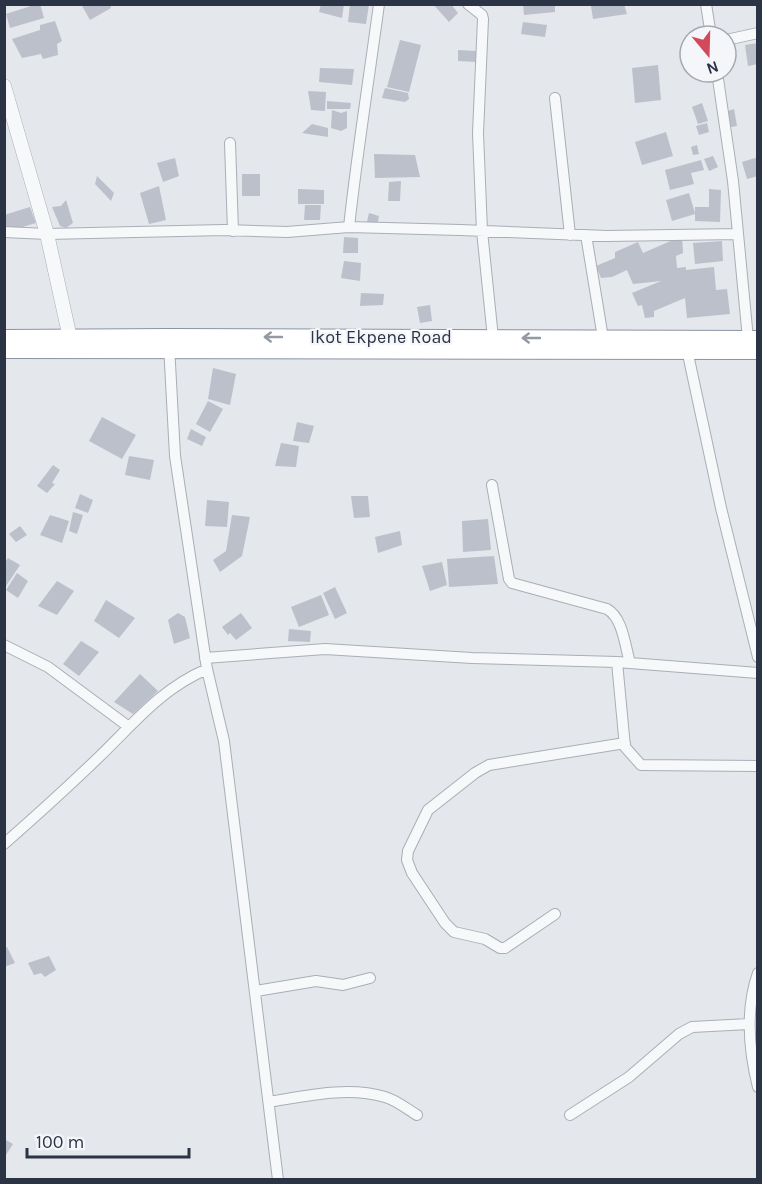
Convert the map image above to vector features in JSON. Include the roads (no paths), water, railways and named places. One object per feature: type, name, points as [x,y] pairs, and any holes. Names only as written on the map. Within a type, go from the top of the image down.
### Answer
[{"type":"highway","name":"Ikot Ekpene Road","points":[[4,338],[70,338],[169,343],[686,345],[754,343]]},
{"type":"highway","name":"Ikot Ekpene Road","points":[[4,350],[169,343],[493,338],[604,345]]},
{"type":"street","points":[[350,227],[357,149],[372,65],[379,4]]},
{"type":"street","points":[[468,4],[482,15],[483,20],[478,133],[482,231],[493,338]]},
{"type":"street","points":[[706,4],[709,24]]},
{"type":"street","points":[[738,37],[758,33]]},
{"type":"street","points":[[719,84],[734,181],[738,234],[754,343]]},
{"type":"street","points":[[4,86],[47,234],[70,338]]},
{"type":"street","points":[[555,98],[570,235]]},
{"type":"street","points":[[231,143],[233,231]]},
{"type":"street","points":[[4,232],[47,234],[287,232],[350,227],[570,235],[738,234]]},
{"type":"street","points":[[586,235],[604,345]]},
{"type":"street","points":[[169,343],[175,456],[206,663],[224,741],[278,1179]]},
{"type":"street","points":[[686,345],[721,507],[758,657]]},
{"type":"street","points":[[492,485],[509,579],[512,583],[607,609],[614,613],[630,663]]},
{"type":"street","points":[[4,645],[48,667],[129,727]]},
{"type":"street","points":[[4,844],[53,801],[156,699],[206,663],[325,649],[472,658],[617,662],[758,673]]},
{"type":"street","points":[[617,662],[625,747],[640,765],[758,766]]},
{"type":"street","points":[[555,914],[504,948],[485,939],[454,932],[445,923],[412,873],[407,860],[408,851],[428,810],[475,773],[489,765],[625,743]]},
{"type":"street","points":[[758,973],[749,1024],[753,1070],[758,1088]]},
{"type":"street","points":[[256,991],[316,981],[343,985],[370,978]]},
{"type":"street","points":[[570,1115],[629,1077],[679,1034],[692,1027],[749,1024]]},
{"type":"street","points":[[269,1102],[323,1094],[365,1093],[387,1097],[417,1115]]}]
